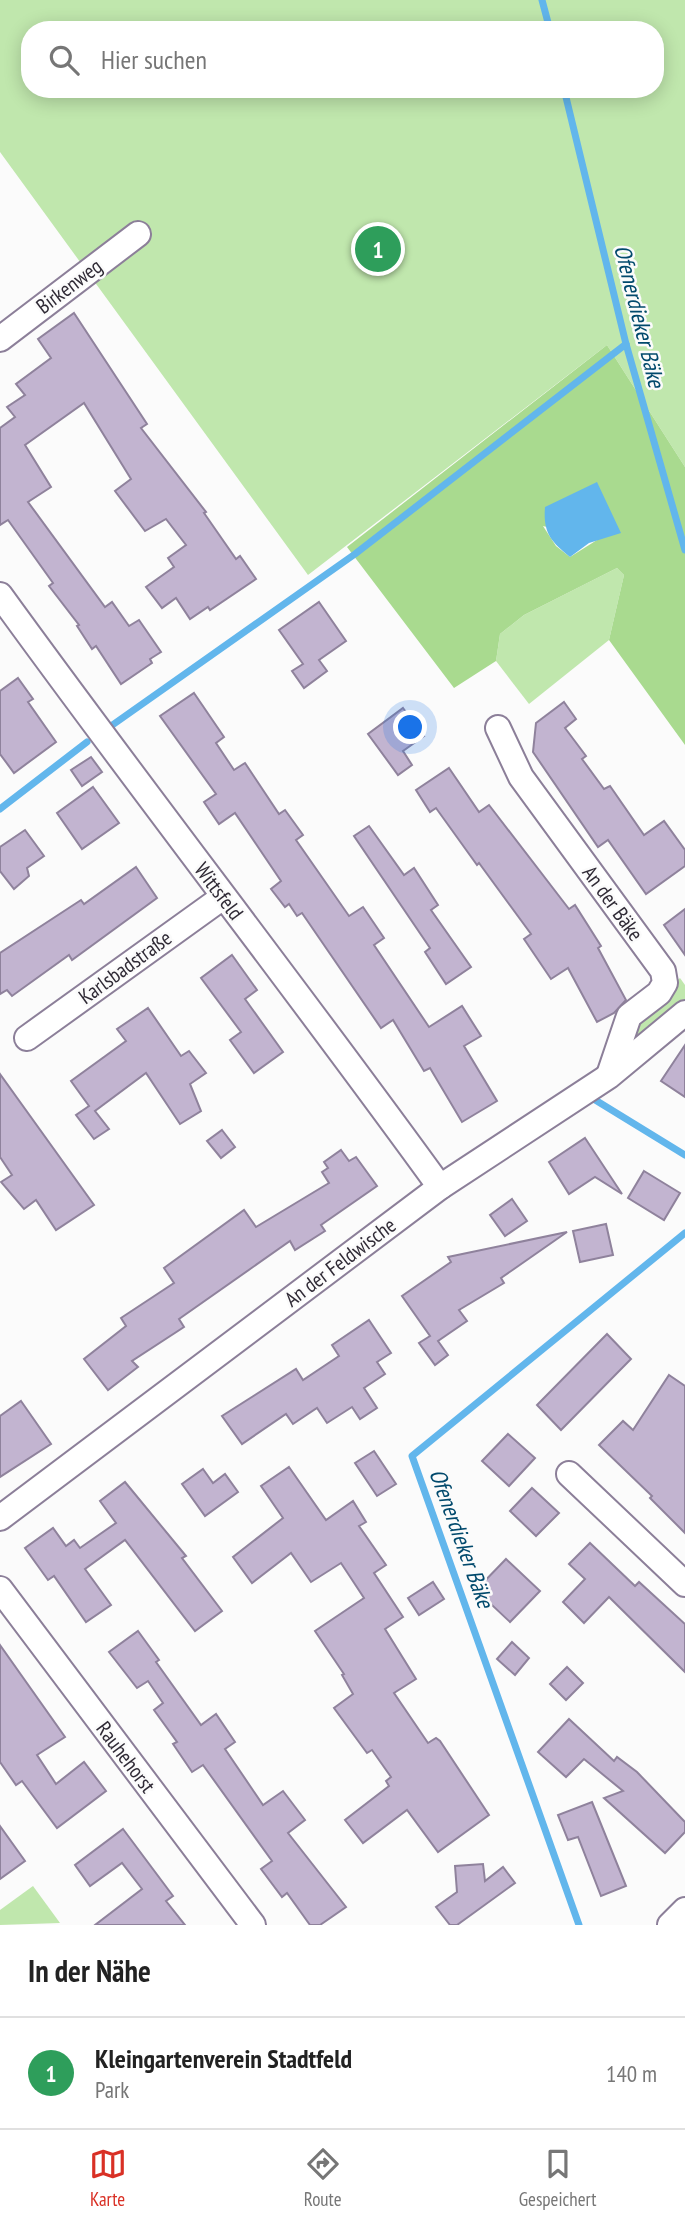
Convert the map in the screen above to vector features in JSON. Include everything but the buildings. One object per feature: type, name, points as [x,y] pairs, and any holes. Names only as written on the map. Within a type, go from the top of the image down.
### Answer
[{"type":"street","name":"Birkenweg","points":[[0,339],[138,234]]},
{"type":"street","name":"Wittsfeld","points":[[0,594],[223,897],[347,1058],[440,1187]]},
{"type":"street","name":"An der Bäke","points":[[498,729],[520,777],[663,971],[665,983],[659,993],[629,1016],[609,1076]]},
{"type":"street","name":"Karlsbadstraße","points":[[27,1038],[223,897]]},
{"type":"street","name":"An der Feldwische","points":[[0,1518],[440,1187],[609,1076],[685,1013]]},
{"type":"street","points":[[569,1474],[685,1584]]},
{"type":"street","name":"Rauhehorst","points":[[0,1589],[253,1925]]},
{"type":"street","points":[[670,1925],[685,1910]]},
{"type":"green space","points":[[0,0],[685,0],[685,467],[607,345],[308,575],[0,152]]},
{"type":"green space","points":[[607,345],[685,467],[685,745],[609,640],[624,575],[617,568],[524,615],[500,634],[496,661],[454,688],[347,547]],"holes":[[[543,526],[597,540],[570,557],[556,546]]]},
{"type":"green space","points":[[617,568],[624,575],[609,640],[529,704],[496,661],[500,634],[524,615]]},
{"type":"green space","points":[[680,978],[685,985],[685,1013],[609,1076],[625,1025]]},
{"type":"green space","points":[[33,1886],[60,1923],[0,1925],[0,1910]]},
{"type":"water","points":[[597,482],[621,533],[589,543],[570,557],[549,535],[545,523],[545,507]]},
{"type":"waterway","name":"Ofenerdieker Bäke","points":[[542,0],[548,21]]},
{"type":"waterway","name":"Ofenerdieker Bäke","points":[[566,98],[626,344],[685,550]]},
{"type":"waterway","points":[[111,726],[355,554],[626,344]]},
{"type":"waterway","points":[[0,809],[87,742]]},
{"type":"waterway","name":"Ofenerdieker Bäke","points":[[597,1094],[592,1098],[685,1155]]},
{"type":"waterway","name":"Ofenerdieker Bäke","points":[[579,1925],[412,1456],[685,1233]]},
{"type":"place","name":"Kleingartenverein Stadtfeld","points":[[378,249]]}]
